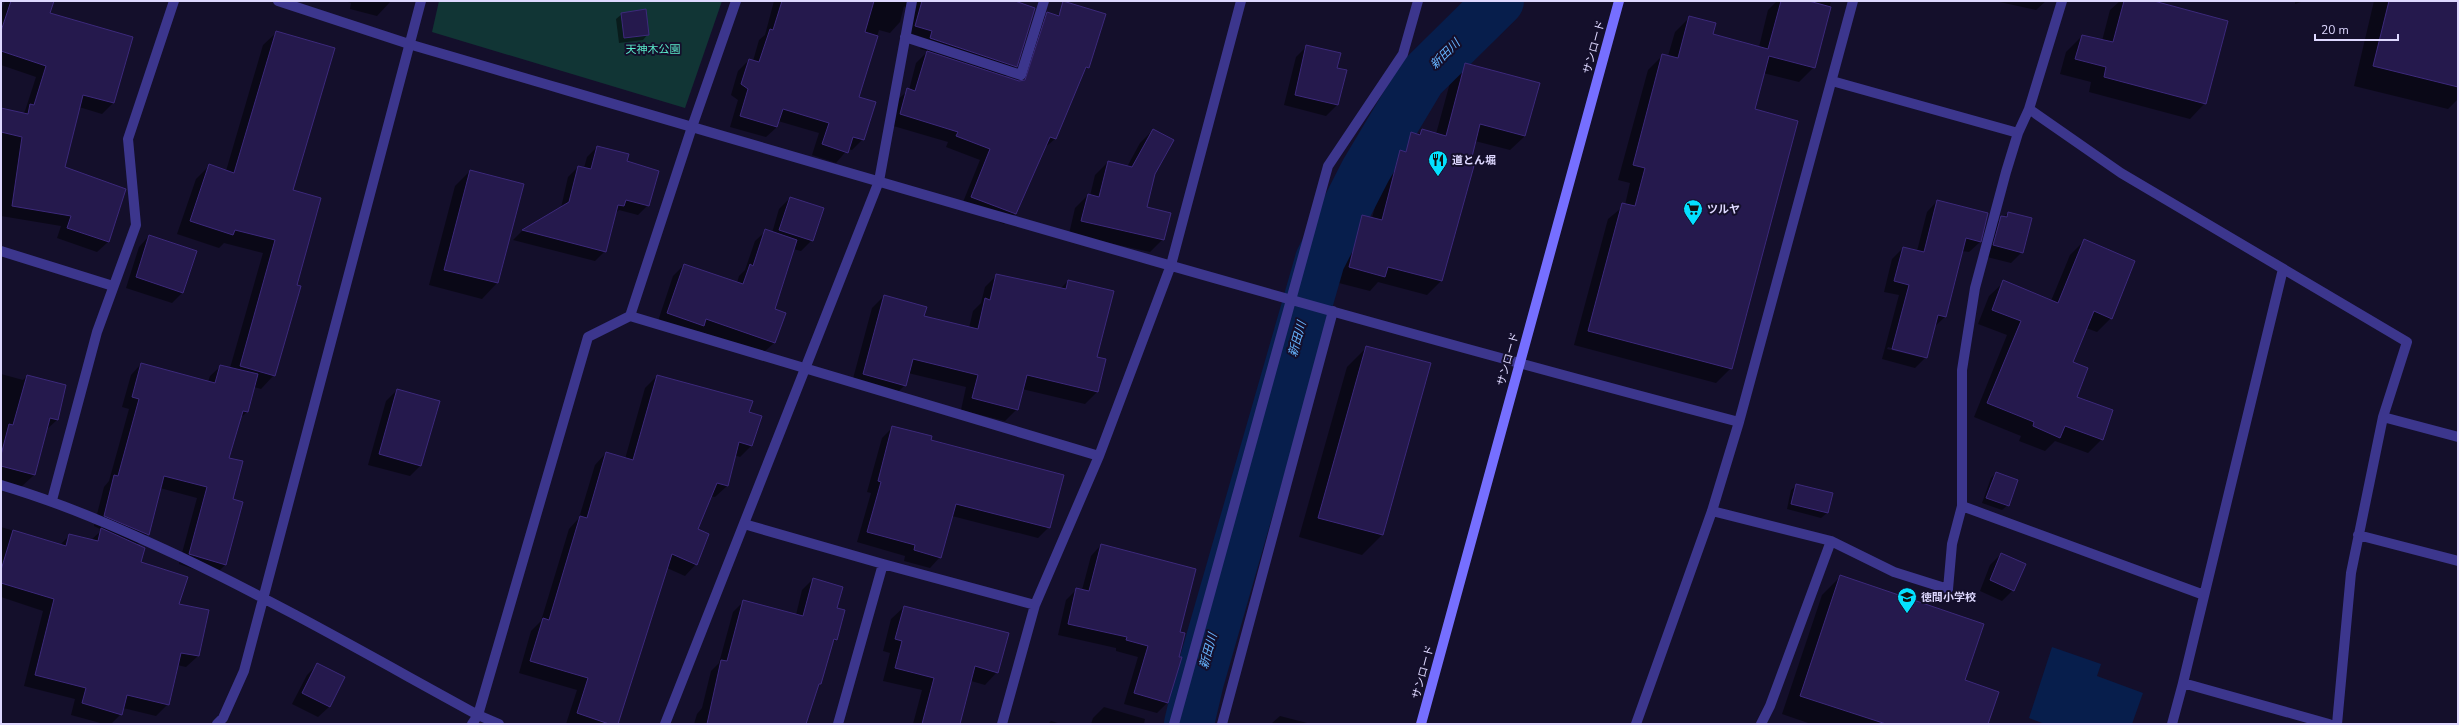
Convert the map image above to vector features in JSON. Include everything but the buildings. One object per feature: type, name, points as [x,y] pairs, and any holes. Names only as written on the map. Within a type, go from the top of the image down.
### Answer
[{"type":"street","points":[[52,500],[97,332],[136,225],[128,139],[174,1]]},
{"type":"street","points":[[278,1],[412,44],[878,181],[1519,364],[1739,422]]},
{"type":"street","points":[[217,724],[223,718],[244,671],[412,44],[421,1]]},
{"type":"street","points":[[630,316],[692,127],[736,1]]},
{"type":"street","points":[[665,724],[878,181],[912,1]]},
{"type":"street","points":[[905,37],[1021,75],[1044,1]]},
{"type":"street","points":[[1002,724],[1035,605],[1099,456],[1171,265],[1241,1]]},
{"type":"street","points":[[1174,724],[1328,166],[1404,54],[1418,1]]},
{"type":"street","name":"サンロード","points":[[1421,724],[1619,1]]},
{"type":"street","points":[[1636,724],[1712,511],[1739,422],[1853,1]]},
{"type":"street","points":[[1712,511],[1831,541],[1894,572],[1948,589],[1952,544],[1962,506],[1962,370],[1975,288],[2018,133],[2029,109],[2062,1]]},
{"type":"street","points":[[1832,82],[2018,133]]},
{"type":"street","points":[[2029,109],[2121,173],[2407,342],[2383,417],[2351,573],[2337,724]]},
{"type":"street","points":[[1,251],[113,286]]},
{"type":"street","points":[[2172,724],[2283,269]]},
{"type":"street","points":[[1222,724],[1333,311]]},
{"type":"street","points":[[472,724],[478,715],[588,336],[630,316],[806,367],[1099,456]]},
{"type":"street","points":[[2383,417],[2458,436]]},
{"type":"street","points":[[1,485],[52,500],[128,532],[263,596],[478,715],[499,724]]},
{"type":"street","points":[[1962,506],[2204,595]]},
{"type":"street","points":[[744,524],[883,564],[1035,605]]},
{"type":"street","points":[[2358,535],[2458,561]]},
{"type":"street","points":[[1761,724],[1770,706],[1831,541]]},
{"type":"street","points":[[838,724],[883,564]]},
{"type":"street","points":[[2183,683],[2330,724]]},
{"type":"green space","name":"天神木公園","points":[[439,1],[722,1],[685,108],[432,32]]},
{"type":"water","points":[[2052,647],[2101,664],[2097,676],[2143,693],[2132,724],[2045,724],[2029,718]]},
{"type":"waterway","name":"新田川","points":[[1189,724],[1199,681],[1320,260],[1366,170],[1421,78],[1499,1]]},
{"type":"place","name":"道とん堀","points":[[1438,177]]},
{"type":"place","name":"ツルヤ","points":[[1693,226]]},
{"type":"place","name":"徳間小学校","points":[[1907,614]]}]
